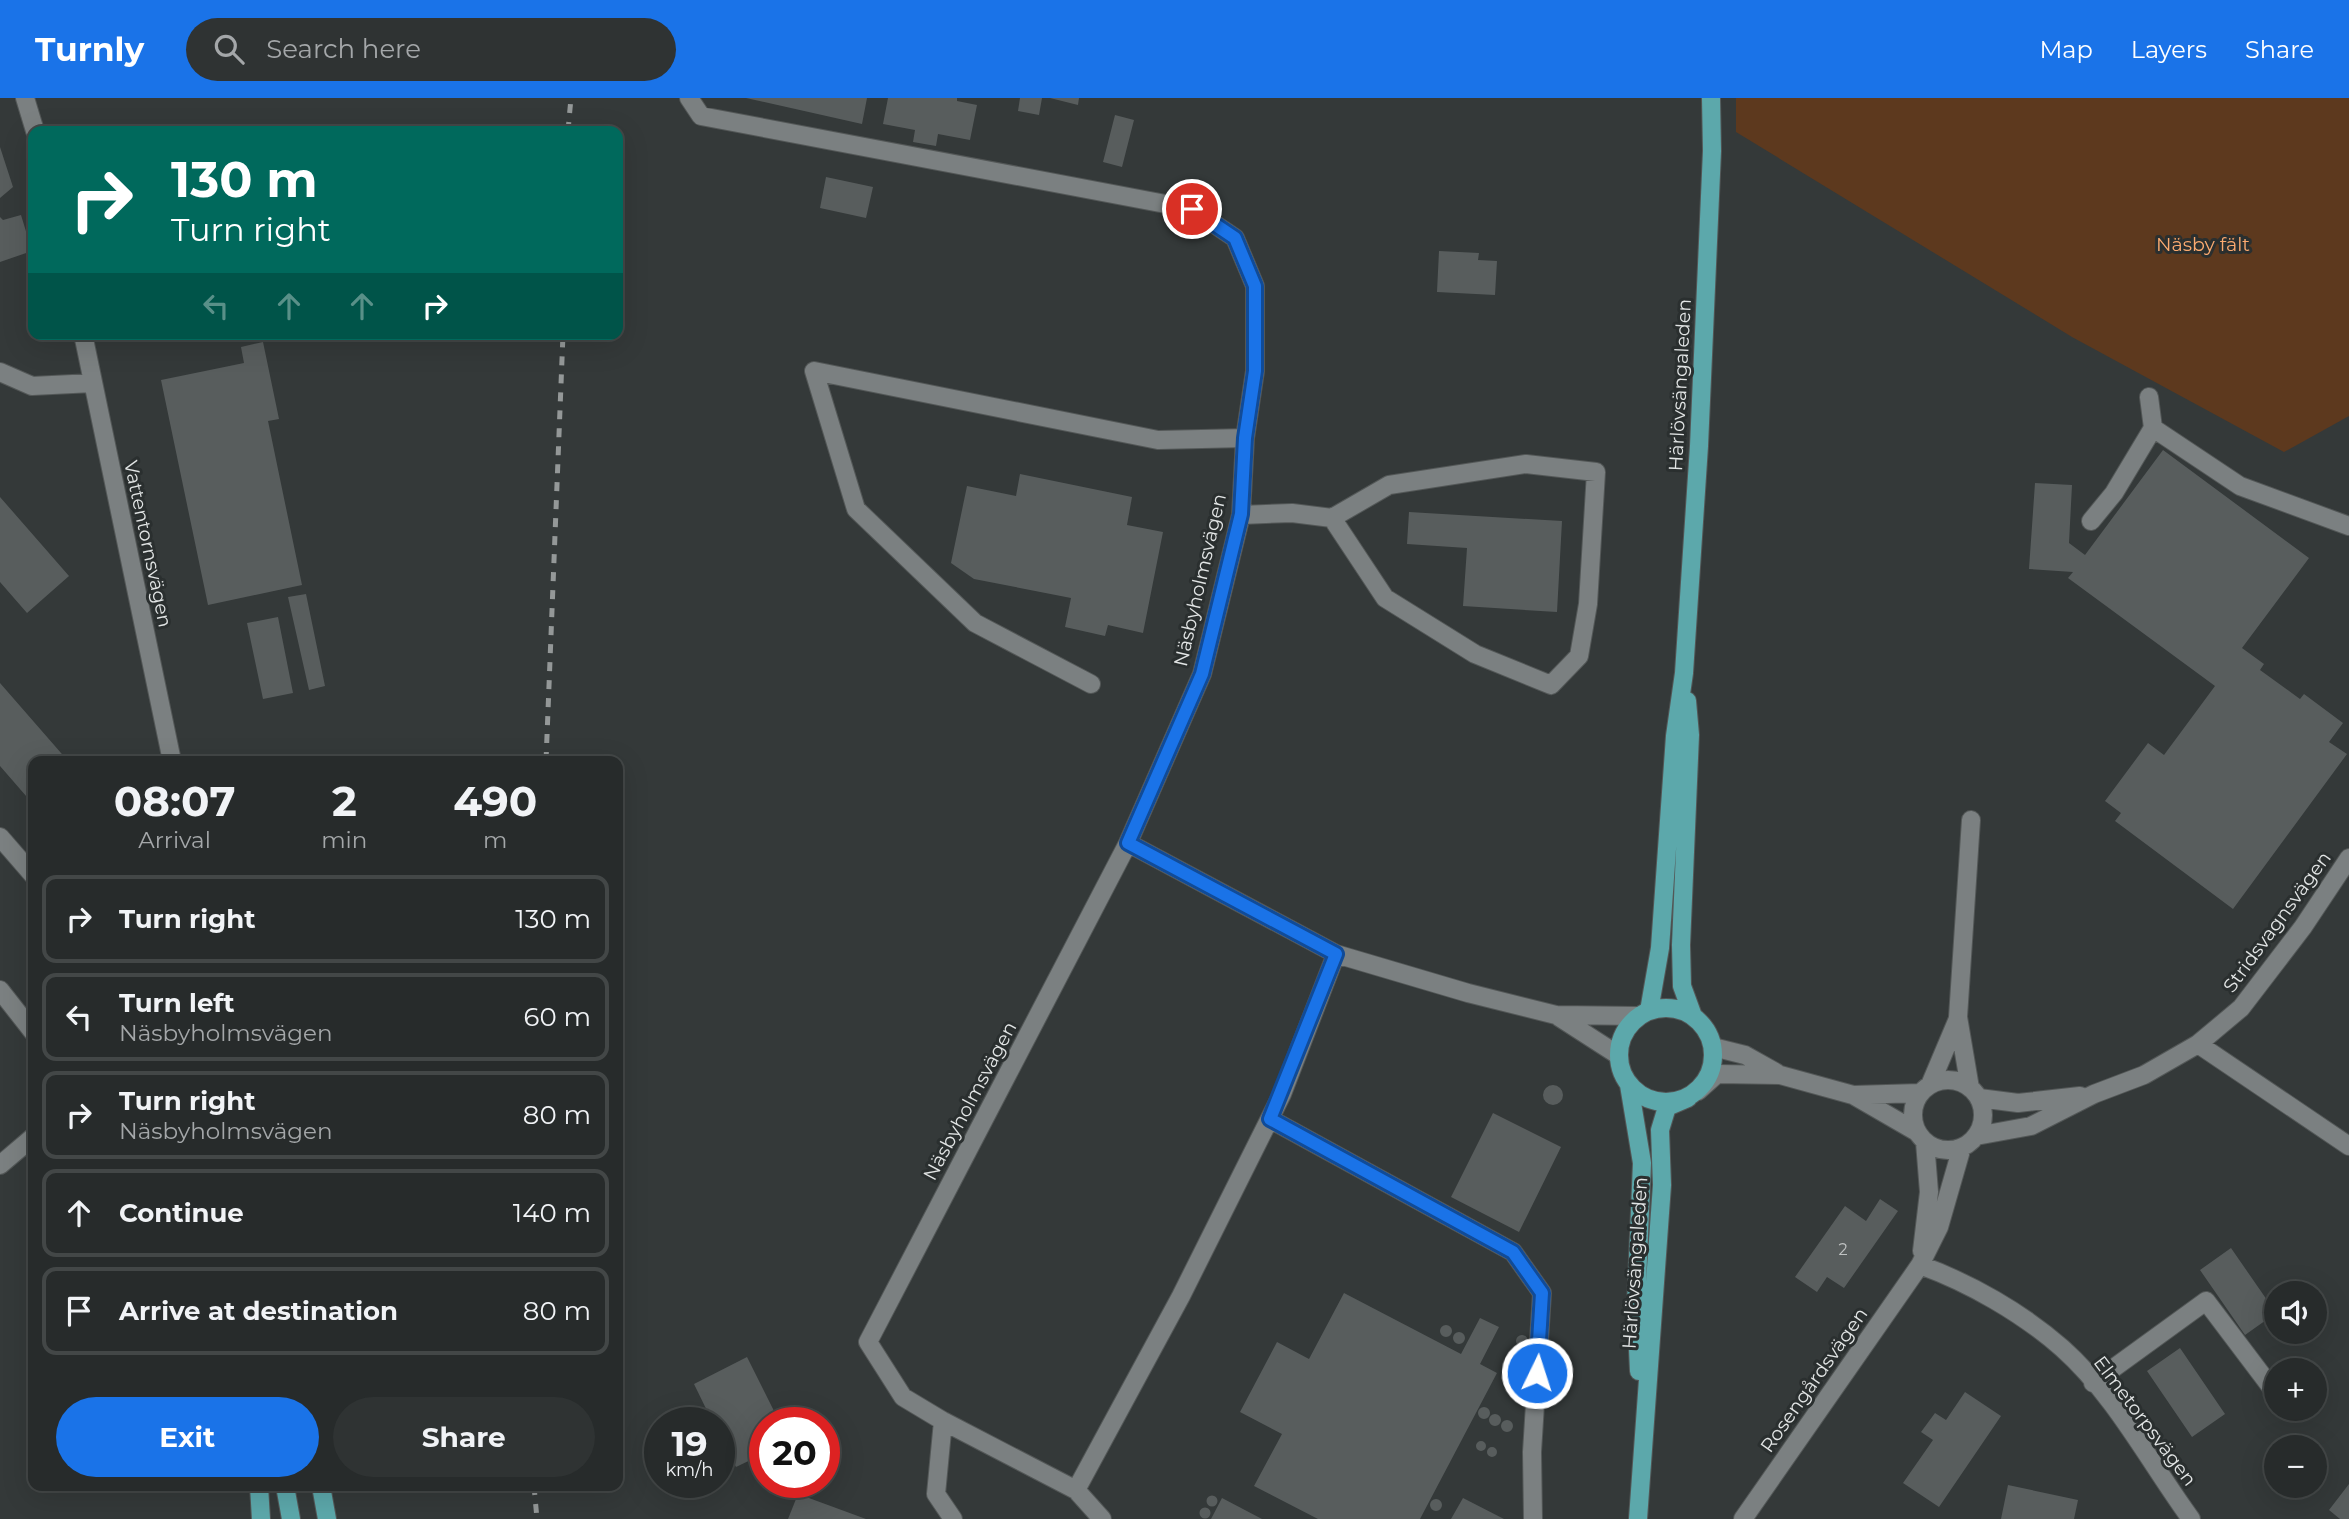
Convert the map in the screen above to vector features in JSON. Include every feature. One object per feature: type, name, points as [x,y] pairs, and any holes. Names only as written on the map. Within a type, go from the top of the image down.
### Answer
[{"type":"main road","name":"Härlövsängaleden","points":[[1644,1013],[1660,948],[1675,736],[1684,673],[1699,446],[1712,151],[1711,98]]},
{"type":"main road","name":"Härlövsängaleden","points":[[1684,673],[1690,735],[1681,972],[1682,986],[1693,1016]]},
{"type":"main road","points":[[1664,1008],[1693,1016],[1702,1025],[1713,1046],[1713,1063],[1708,1078],[1693,1094],[1672,1102],[1656,1102],[1641,1096],[1629,1085],[1621,1071],[1618,1055],[1625,1033],[1644,1013],[1664,1008]]},
{"type":"main road","name":"Härlövsängaleden","points":[[1629,1085],[1642,1163],[1636,1306],[1642,1445]]},
{"type":"main road","name":"Härlövsängaleden","points":[[1638,1519],[1662,1185],[1660,1130],[1667,1107],[1693,1094]]},
{"type":"main road","points":[[259,1491],[261,1519]]},
{"type":"main road","points":[[286,1491],[291,1519]]},
{"type":"main road","points":[[291,1519],[295,1491]]},
{"type":"main road","points":[[322,1491],[327,1519]]},
{"type":"street","points":[[25,98],[33,126]]},
{"type":"street","name":"Näsbyholmsvägen","points":[[689,98],[701,116],[1192,209],[1235,238],[1255,286],[1255,371],[1245,438],[1241,514],[1202,674],[1128,843],[868,1342],[903,1396],[943,1421]]},
{"type":"street","name":"Vattentornsvägen","points":[[84,340],[171,756]]},
{"type":"street","points":[[1091,684],[975,623],[856,509],[814,371],[1158,439],[1245,438]]},
{"type":"street","points":[[0,372],[32,386],[93,383]]},
{"type":"street","points":[[2091,521],[2114,493],[2153,428],[2149,397]]},
{"type":"street","points":[[2153,428],[2240,486],[2349,526]]},
{"type":"street","points":[[1241,514],[1293,513],[1332,518],[1389,485],[1526,464],[1596,472],[1588,604],[1580,656],[1551,685],[1475,654],[1385,598],[1332,518]]},
{"type":"street","points":[[1693,1094],[1717,1074],[1780,1075],[1853,1095],[1943,1150],[1969,1142],[1983,1117],[1958,1017],[1971,820]]},
{"type":"street","points":[[0,837],[28,869]]},
{"type":"street","points":[[1128,843],[1336,954],[1468,993],[1556,1015],[1644,1013]]},
{"type":"street","name":"Stridsvagnsvägen","points":[[1969,1142],[2031,1126],[2094,1094],[2144,1075],[2198,1044],[2241,1008],[2304,927],[2349,858]]},
{"type":"street","points":[[1076,1490],[1181,1296],[1270,1119],[1336,954]]},
{"type":"street","points":[[0,990],[28,1026]]},
{"type":"street","points":[[1556,1015],[1618,1055]]},
{"type":"street","points":[[1921,1137],[1913,1119],[1958,1017]]},
{"type":"street","points":[[2198,1044],[2349,1146]]},
{"type":"street","points":[[1713,1046],[1745,1055],[1780,1075]]},
{"type":"street","points":[[1853,1095],[1925,1089],[1950,1080],[1975,1093]]},
{"type":"street","name":"Stridsvagnsvägen","points":[[1975,1093],[2018,1103],[2094,1094]]},
{"type":"street","points":[[1270,1119],[1513,1252],[1542,1293],[1532,1452],[1532,1519]]},
{"type":"street","name":"Rosengårdsvägen","points":[[1920,1265],[1929,1192],[1921,1137]]},
{"type":"street","points":[[0,1165],[28,1141]]},
{"type":"street","name":"Rosengårdsvägen","points":[[1743,1519],[1920,1265],[1940,1227],[1969,1142]]},
{"type":"street","name":"Elmetorpsvägen","points":[[1920,1265],[1948,1275],[2028,1322],[2064,1349],[2093,1383],[2191,1519]]},
{"type":"street","points":[[2093,1383],[2206,1301],[2264,1378]]},
{"type":"street","points":[[953,1519],[936,1494],[943,1421],[1076,1490],[1102,1519]]},
{"type":"green space","name":"Näsby fält","points":[[1736,98],[2349,98],[2349,416],[2284,452],[2072,337],[1736,132]]},
{"type":"building","points":[[746,98],[867,98],[862,124]]},
{"type":"building","points":[[888,98],[957,98],[957,101],[977,105],[970,140],[938,134],[936,146],[913,142],[915,130],[883,124]]},
{"type":"building","points":[[1020,98],[1042,98],[1039,115],[1018,111]]},
{"type":"building","points":[[1050,98],[1079,98],[1078,105]]},
{"type":"building","points":[[1115,115],[1134,120],[1122,167],[1103,162]]},
{"type":"building","points":[[0,147],[13,187],[0,198]]},
{"type":"building","points":[[826,177],[873,187],[866,218],[820,208]]},
{"type":"building","points":[[21,215],[28,238],[28,252],[0,262],[0,217],[3,220]]},
{"type":"building","points":[[1439,251],[1479,253],[1478,260],[1497,261],[1495,295],[1437,292]]},
{"type":"building","points":[[263,342],[279,419],[268,421],[302,585],[208,605],[161,380],[244,363],[241,347]]},
{"type":"building","points":[[2163,450],[2309,558],[2242,648],[2264,664],[2260,670],[2300,699],[2304,694],[2343,723],[2329,742],[2347,754],[2233,909],[2115,821],[2121,813],[2105,801],[2148,743],[2164,755],[2215,686],[2068,578],[2073,572],[2029,569],[2035,483],[2072,485],[2069,543],[2085,555]]},
{"type":"building","points":[[1020,474],[1132,497],[1127,525],[1163,532],[1143,633],[1108,625],[1105,636],[1065,627],[1071,598],[974,579],[951,563],[967,486],[1016,496]]},
{"type":"building","points":[[0,497],[69,576],[27,613],[0,582]]},
{"type":"building","points":[[1409,512],[1562,521],[1557,612],[1463,606],[1467,548],[1407,544]]},
{"type":"building","points":[[306,594],[325,686],[309,690],[288,597]]},
{"type":"building","points":[[278,617],[293,693],[263,699],[247,623]]},
{"type":"building","points":[[0,683],[64,756],[28,756],[28,798],[0,766]]},
{"type":"building","points":[[1549,1085],[1557,1085],[1563,1095],[1557,1105],[1549,1105],[1543,1099],[1543,1091]]},
{"type":"building","points":[[1493,1113],[1561,1147],[1519,1232],[1451,1197]]},
{"type":"building","points":[[1880,1199],[1898,1211],[1844,1288],[1827,1277],[1817,1292],[1795,1277],[1845,1206],[1866,1221]]},
{"type":"building","points":[[2231,1248],[2264,1296],[2264,1322],[2245,1335],[2200,1270]]},
{"type":"building","points":[[1344,1293],[1461,1354],[1480,1318],[1499,1327],[1480,1364],[1497,1373],[1420,1519],[1318,1519],[1254,1486],[1282,1434],[1240,1412],[1277,1342],[1309,1359]]},
{"type":"building","points":[[1446,1325],[1452,1331],[1446,1337],[1440,1331]]},
{"type":"building","points":[[1459,1332],[1465,1338],[1459,1344],[1453,1338]]},
{"type":"building","points":[[1522,1335],[1528,1341],[1522,1347],[1516,1341]]},
{"type":"building","points":[[2180,1348],[2225,1414],[2192,1437],[2147,1371]]},
{"type":"building","points":[[1516,1349],[1522,1355],[1516,1361],[1510,1355]]},
{"type":"building","points":[[747,1357],[772,1407],[749,1407],[749,1461],[735,1465],[735,1407],[705,1407],[694,1384]]},
{"type":"building","points":[[1965,1392],[2001,1416],[1939,1507],[1903,1483],[1933,1440],[1921,1432],[1935,1413],[1946,1420]]},
{"type":"building","points":[[1484,1407],[1490,1413],[1484,1419],[1478,1413]]},
{"type":"building","points":[[1495,1414],[1501,1420],[1495,1426],[1489,1420]]},
{"type":"building","points":[[1507,1420],[1513,1426],[1507,1432],[1501,1426]]},
{"type":"building","points":[[1481,1441],[1485,1442],[1485,1450],[1481,1451],[1477,1450],[1476,1446],[1477,1442]]},
{"type":"building","points":[[1492,1447],[1496,1448],[1496,1456],[1492,1457],[1488,1456],[1487,1452],[1488,1448]]},
{"type":"building","points":[[2349,1484],[2349,1519],[2340,1519],[2329,1510]]},
{"type":"building","points":[[2008,1485],[2078,1500],[2074,1519],[2001,1519]]},
{"type":"building","points":[[1212,1496],[1216,1497],[1216,1505],[1212,1506],[1208,1505],[1207,1501],[1208,1497]]},
{"type":"building","points":[[796,1498],[809,1498],[866,1519],[788,1519]]},
{"type":"building","points":[[1222,1498],[1262,1519],[1211,1519]]},
{"type":"building","points":[[1463,1498],[1504,1519],[1451,1519]]},
{"type":"building","points":[[1436,1499],[1442,1505],[1436,1511],[1430,1505]]},
{"type":"building","points":[[1205,1508],[1209,1509],[1209,1517],[1205,1518],[1201,1517],[1200,1513],[1201,1509]]},
{"type":"railway","points":[[568,126],[571,98]]},
{"type":"railway","points":[[546,756],[563,340]]},
{"type":"railway","points":[[534,1491],[537,1519]]},
{"type":"route","points":[[1192,209],[1235,238],[1255,286],[1255,371],[1245,438],[1241,514],[1202,674],[1128,843],[1336,954],[1270,1119],[1513,1252],[1542,1293],[1537,1373]]}]
